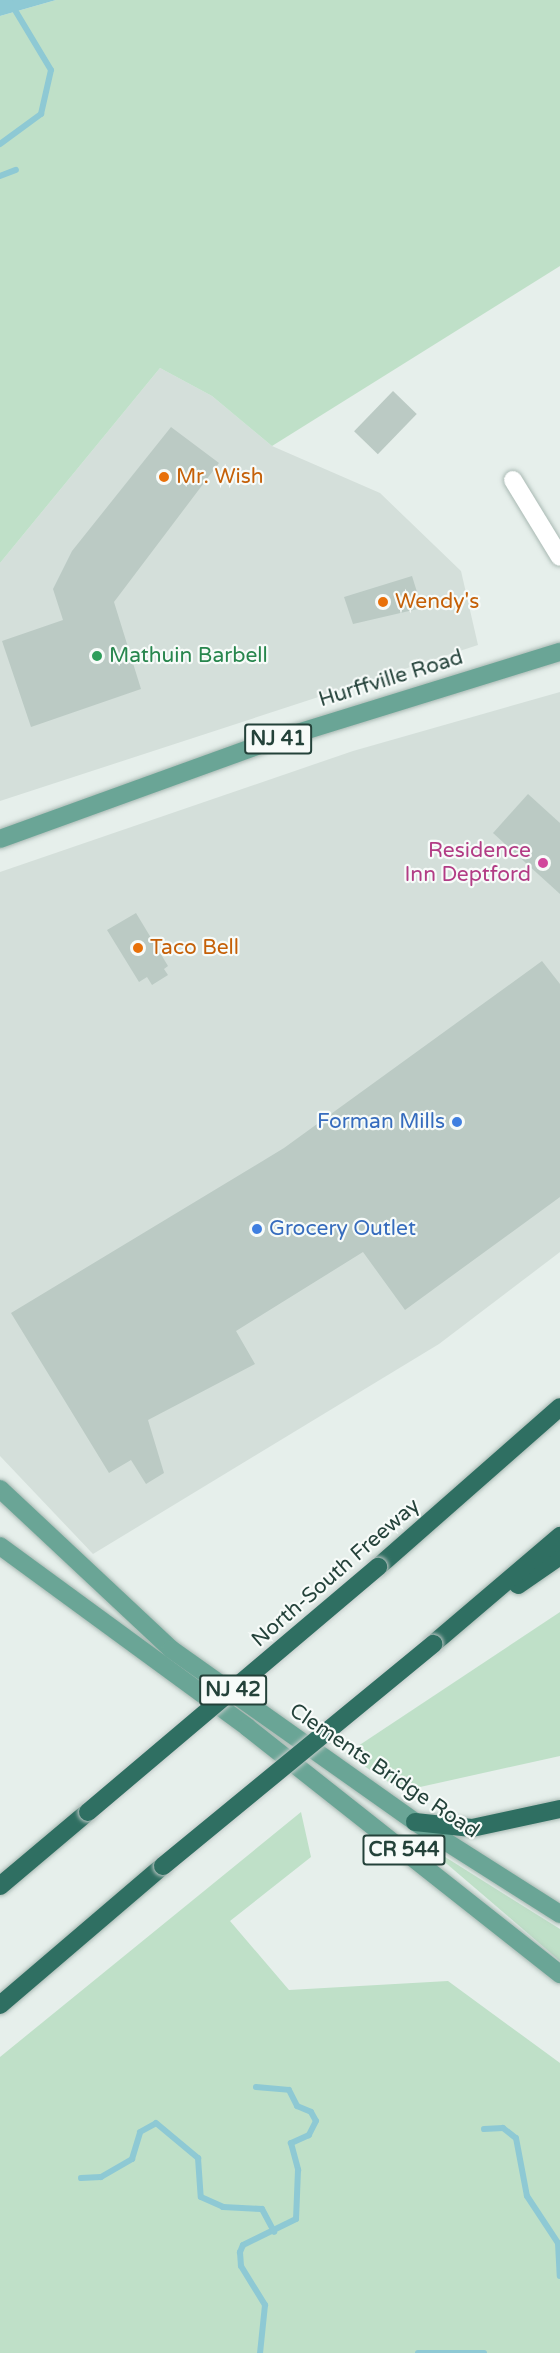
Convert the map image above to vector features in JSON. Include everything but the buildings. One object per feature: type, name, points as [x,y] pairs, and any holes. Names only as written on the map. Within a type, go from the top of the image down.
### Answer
[{"type":"highway","name":"North-South Freeway","points":[[0,1886],[378,1567],[560,1407]]},
{"type":"highway","points":[[0,2005],[163,1866],[433,1644],[560,1536]]},
{"type":"highway","points":[[433,1644],[560,1556]]},
{"type":"highway","points":[[415,1822],[472,1828],[560,1809]]},
{"type":"main road","name":"Hurffville Road","points":[[0,839],[273,741],[560,652]]},
{"type":"main road","name":"Clements Bridge Road","points":[[0,1489],[171,1649],[415,1822],[560,1914]]},
{"type":"main road","name":"Clements Bridge Road","points":[[0,1546],[247,1727],[560,1974]]},
{"type":"street","points":[[513,480],[560,557]]},
{"type":"shaded area","points":[[160,368],[212,396],[272,446],[380,493],[461,571],[478,645],[0,801],[0,563]]},
{"type":"shaded area","points":[[560,692],[560,1252],[439,1344],[93,1554],[0,1456],[0,872],[353,751]]},
{"type":"green space","points":[[56,0],[560,0],[560,266],[272,446],[212,396],[160,368],[0,563],[0,16]]},
{"type":"green space","points":[[560,1612],[560,1756],[402,1791],[346,1754]]},
{"type":"green space","points":[[301,1812],[311,1857],[230,1921],[289,1990],[448,1981],[560,2063],[560,2353],[0,2353],[0,2057]]},
{"type":"green space","points":[[442,1855],[560,1929],[560,1961],[440,1858]]},
{"type":"water","points":[[0,0],[56,0],[0,16]]},
{"type":"waterway","points":[[0,144],[41,114],[51,70],[9,0]]},
{"type":"waterway","points":[[0,176],[16,170]]},
{"type":"waterway","points":[[256,2087],[289,2090],[297,2106],[311,2112],[316,2121],[309,2135],[291,2143],[298,2170],[296,2219],[243,2245],[240,2252],[241,2266],[265,2305],[260,2353]]},
{"type":"waterway","points":[[81,2178],[101,2177],[132,2159],[140,2132],[156,2123],[198,2158],[201,2197],[223,2207],[262,2209],[274,2232]]},
{"type":"waterway","points":[[484,2129],[503,2128],[516,2138],[527,2196],[558,2243],[560,2276]]},
{"type":"waterway","points":[[418,2353],[484,2353]]},
{"type":"place","name":"Mr. Wish","points":[[164,477]]},
{"type":"place","name":"Wendy's","points":[[383,602]]},
{"type":"place","name":"Mathuin Barbell","points":[[97,656]]},
{"type":"place","name":"Residence Inn Deptford","points":[[543,863]]},
{"type":"place","name":"Taco Bell","points":[[138,948]]},
{"type":"place","name":"Forman Mills","points":[[457,1122]]},
{"type":"place","name":"Grocery Outlet","points":[[257,1229]]}]
